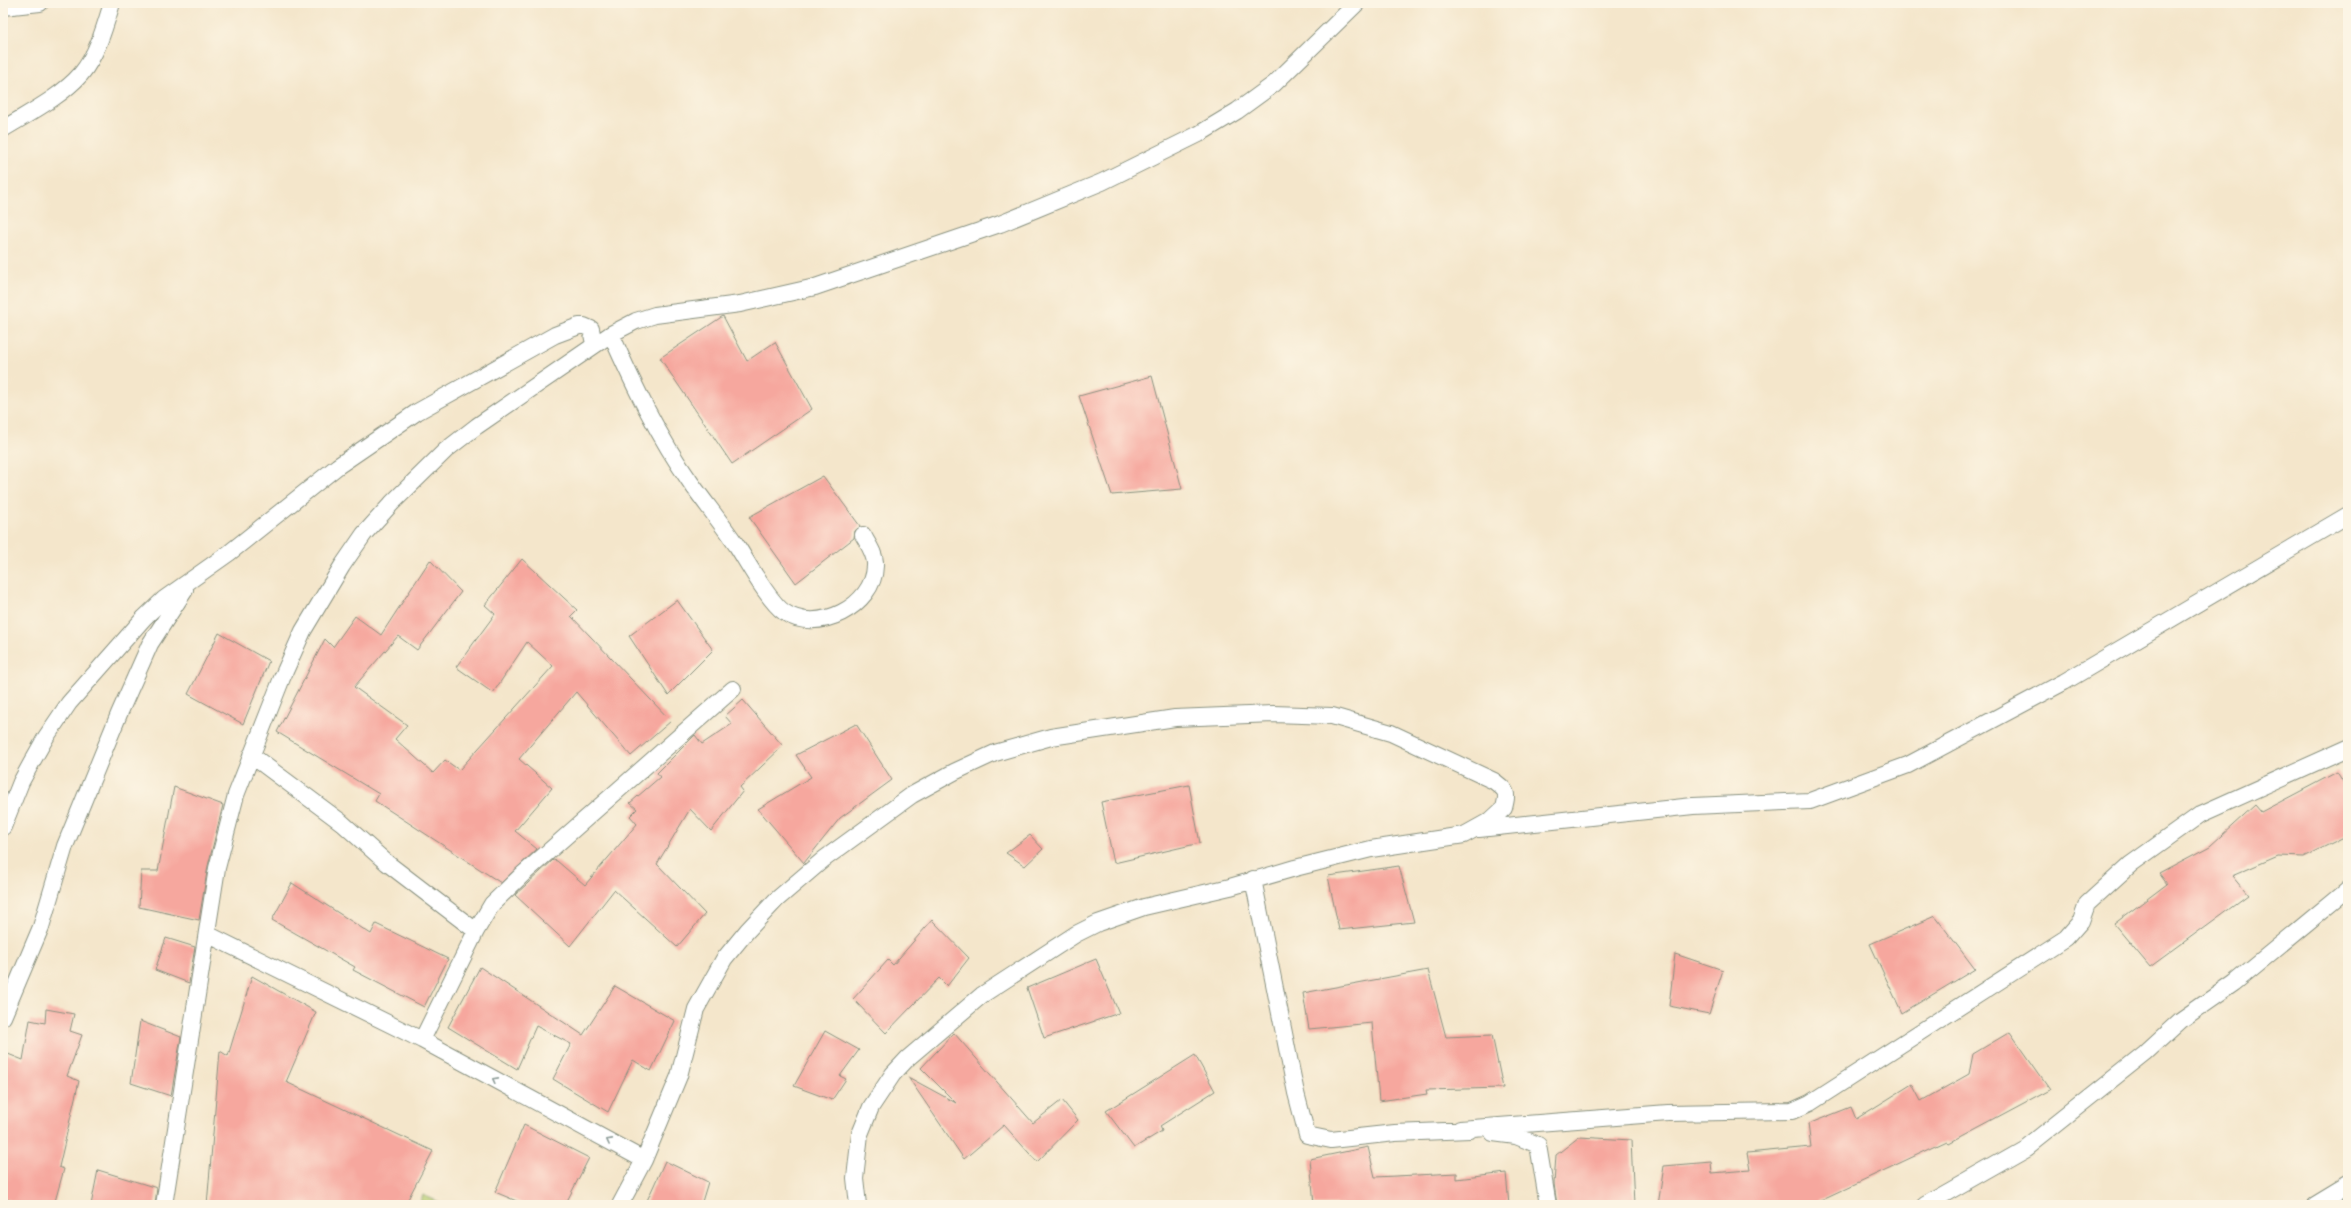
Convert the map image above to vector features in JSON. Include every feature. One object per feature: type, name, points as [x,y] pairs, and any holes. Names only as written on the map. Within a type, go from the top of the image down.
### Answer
[{"type":"street","points":[[3,7],[40,3]]},
{"type":"street","points":[[3,129],[44,104],[81,74],[91,59],[112,3]]},
{"type":"street","points":[[164,1205],[217,868],[236,795],[303,631],[342,566],[364,534],[446,450],[477,426],[594,344],[636,321],[655,315],[740,304],[815,287],[1000,224],[1102,182],[1199,134],[1237,111],[1274,84],[1357,3]]},
{"type":"street","points":[[3,826],[30,766],[46,737],[69,704],[144,618],[164,599],[195,578],[338,466],[417,412],[531,348],[572,328],[584,326],[591,329],[594,344]]},
{"type":"street","points":[[611,334],[641,400],[658,430],[691,483],[723,526],[772,599],[783,612],[800,620],[820,619],[838,614],[864,596],[872,582],[875,565],[870,546],[863,535]]},
{"type":"street","points":[[858,1205],[856,1166],[860,1134],[871,1107],[893,1074],[908,1058],[982,995],[1076,934],[1098,923],[1144,907],[1230,887],[1371,849],[1448,838],[1476,830],[1693,806],[1810,801],[1908,765],[1942,747],[2064,682],[2348,515]]},
{"type":"street","points":[[3,1017],[41,926],[65,846],[119,714],[150,644],[182,594],[195,578]]},
{"type":"street","points":[[422,1040],[476,931],[492,904],[523,874],[733,689]]},
{"type":"street","points":[[620,1205],[644,1160],[679,1076],[696,1008],[724,959],[747,931],[776,900],[824,859],[912,795],[994,753],[1051,737],[1175,718],[1242,714],[1332,716],[1398,735],[1494,781],[1505,789],[1504,808],[1476,830]]},
{"type":"street","points":[[1253,880],[1296,1092],[1307,1135],[1331,1140],[1395,1133],[1668,1113],[1792,1111],[1810,1103],[2066,938],[2081,921],[2087,904],[2131,864],[2201,814],[2348,748]]},
{"type":"street","points":[[252,755],[341,822],[387,863],[476,931]]},
{"type":"street","points":[[1926,1205],[2027,1147],[2145,1053],[2181,1020],[2234,983],[2348,889]]},
{"type":"street","points":[[207,934],[422,1040],[644,1160]]},
{"type":"street","points":[[1460,1129],[1516,1136],[1538,1145],[1541,1153],[1548,1205]]},
{"type":"street","points":[[2315,1205],[2348,1185]]},
{"type":"green space","points":[[423,1195],[446,1205],[419,1205]]},
{"type":"building","points":[[723,316],[747,361],[775,342],[812,409],[732,464],[660,358]]},
{"type":"building","points":[[1152,376],[1182,489],[1112,495],[1079,396]]},
{"type":"building","points":[[823,476],[860,526],[855,531],[854,538],[796,583],[749,517]]},
{"type":"building","points":[[522,559],[577,610],[571,616],[671,721],[631,756],[576,692],[519,759],[552,788],[515,831],[537,849],[501,883],[375,801],[379,794],[277,732],[325,639],[333,647],[355,616],[381,635],[430,560],[461,592],[417,650],[398,636],[354,687],[407,725],[395,739],[433,773],[445,760],[459,770],[553,666],[527,642],[493,693],[456,667],[495,614],[485,605]]},
{"type":"building","points":[[677,600],[713,650],[668,695],[629,636]]},
{"type":"building","points":[[219,633],[269,661],[243,724],[188,694]]},
{"type":"building","points":[[743,700],[783,746],[740,787],[743,791],[711,831],[690,809],[657,864],[705,914],[677,947],[614,890],[570,946],[515,895],[553,860],[557,861],[585,885],[637,824],[630,816],[637,809],[630,803],[660,777],[657,773],[695,735],[702,744],[732,724],[725,716]]},
{"type":"building","points":[[856,724],[892,780],[840,818],[804,863],[758,809],[811,777],[796,755]]},
{"type":"building","points":[[2337,772],[2348,790],[2348,835],[2304,857],[2278,856],[2232,876],[2248,895],[2150,967],[2114,924],[2167,884],[2159,873],[2210,846],[2255,805],[2261,812]]},
{"type":"building","points":[[1189,785],[1200,843],[1114,863],[1101,802]]},
{"type":"building","points":[[174,787],[223,805],[208,866],[199,920],[139,907],[141,871],[158,871]]},
{"type":"building","points":[[1030,835],[1043,849],[1025,866],[1006,853]]},
{"type":"building","points":[[1399,866],[1414,922],[1339,930],[1328,876]]},
{"type":"building","points":[[292,883],[371,934],[376,924],[448,959],[424,1007],[353,970],[355,967],[272,920]]},
{"type":"building","points":[[1935,916],[1975,969],[1902,1013],[1870,944]]},
{"type":"building","points":[[932,920],[969,958],[947,986],[939,978],[886,1033],[853,999],[888,960],[893,965]]},
{"type":"building","points":[[166,938],[195,947],[189,983],[155,970]]},
{"type":"building","points":[[1675,954],[1723,970],[1709,1014],[1669,1006]]},
{"type":"building","points":[[1096,959],[1119,1013],[1044,1038],[1027,988]]},
{"type":"building","points":[[480,967],[583,1035],[615,986],[675,1021],[651,1071],[633,1060],[608,1112],[553,1079],[571,1044],[536,1026],[517,1069],[448,1027]]},
{"type":"building","points":[[1428,970],[1446,1037],[1492,1035],[1503,1088],[1426,1090],[1427,1094],[1379,1101],[1372,1023],[1309,1029],[1303,993]]},
{"type":"building","points":[[252,976],[316,1012],[286,1082],[433,1151],[405,1205],[207,1205],[220,1051],[228,1056]]},
{"type":"building","points":[[46,1009],[74,1014],[70,1031],[82,1035],[67,1076],[79,1081],[59,1167],[64,1169],[54,1205],[25,1205],[3,1198],[3,1052],[23,1060],[30,1020],[45,1023]]},
{"type":"building","points":[[140,1021],[181,1037],[171,1096],[131,1083]]},
{"type":"building","points":[[825,1031],[859,1050],[840,1076],[846,1079],[832,1100],[794,1086]]},
{"type":"building","points":[[2010,1032],[2050,1089],[1949,1143],[1947,1141],[1814,1203],[1800,1205],[1658,1205],[1664,1166],[1711,1162],[1712,1173],[1750,1170],[1747,1153],[1811,1147],[1808,1124],[1851,1107],[1856,1119],[1912,1084],[1921,1101],[1969,1074],[1973,1054]]},
{"type":"building","points":[[954,1033],[1033,1123],[1062,1100],[1078,1120],[1037,1162],[1004,1125],[964,1159],[908,1077],[956,1103],[921,1068]]},
{"type":"building","points":[[1195,1055],[1215,1091],[1160,1126],[1162,1131],[1134,1148],[1106,1111]]},
{"type":"building","points":[[524,1125],[589,1158],[565,1205],[526,1205],[495,1192]]},
{"type":"building","points":[[1579,1137],[1631,1140],[1634,1205],[1557,1205],[1554,1184],[1556,1155]]},
{"type":"building","points":[[1368,1147],[1375,1177],[1457,1173],[1457,1179],[1506,1173],[1509,1205],[1314,1205],[1310,1159]]},
{"type":"building","points":[[665,1161],[708,1182],[701,1205],[645,1205]]},
{"type":"building","points":[[98,1170],[157,1188],[155,1205],[91,1205]]}]
